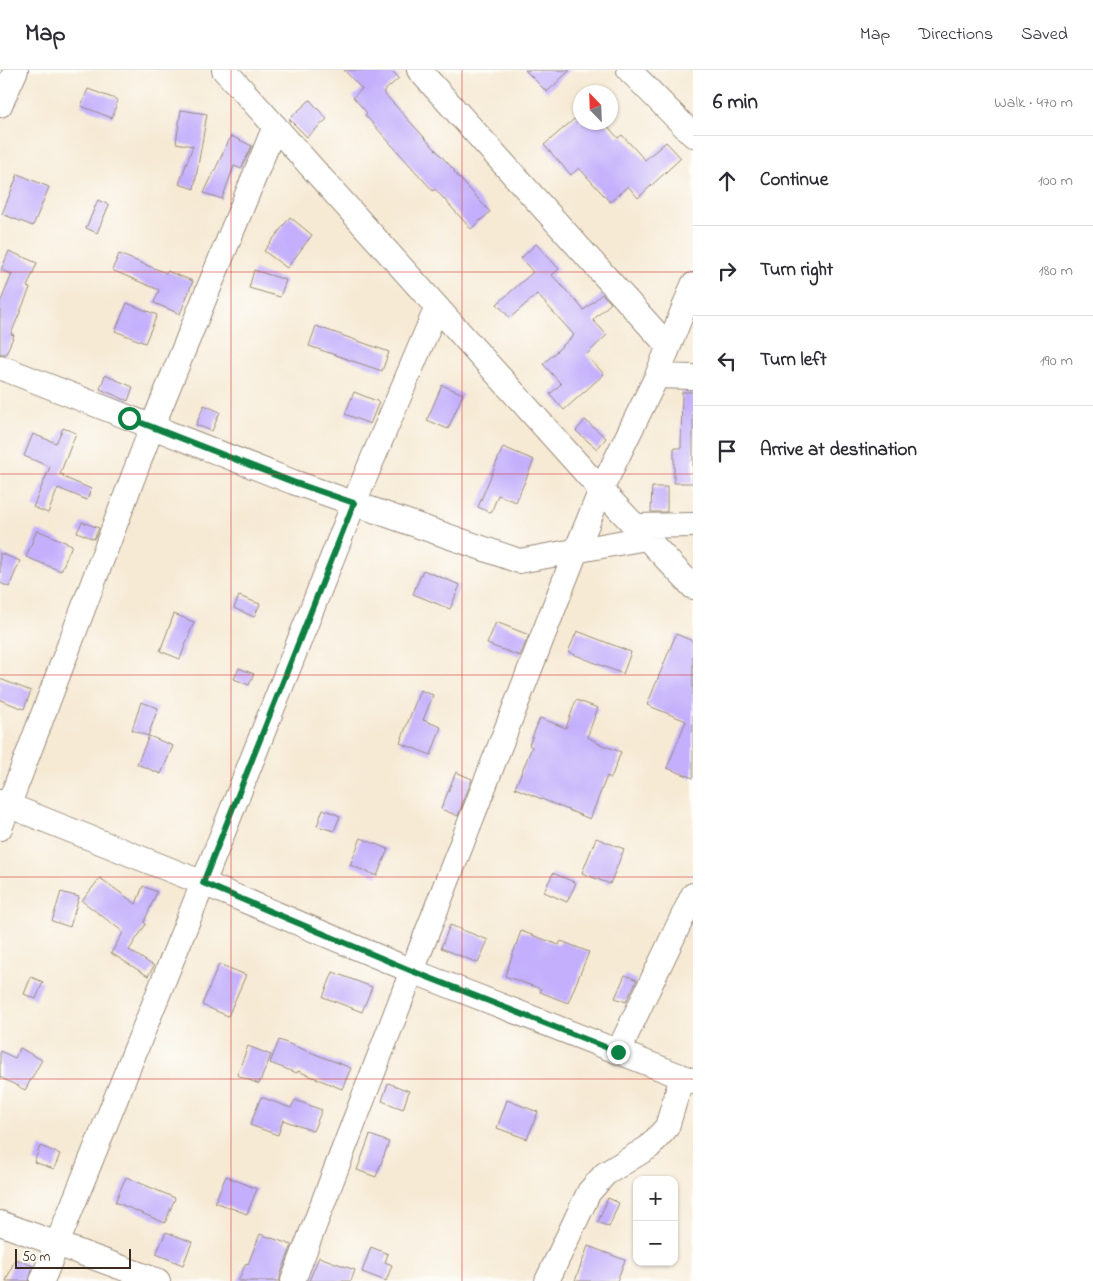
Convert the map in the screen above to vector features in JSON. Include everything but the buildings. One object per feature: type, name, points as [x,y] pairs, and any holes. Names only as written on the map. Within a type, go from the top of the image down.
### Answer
[{"type":"street","points":[[0,105],[16,70]]},
{"type":"street","points":[[419,70],[668,346]]},
{"type":"street","points":[[630,70],[693,135]]},
{"type":"street","points":[[237,75],[274,126],[601,490],[693,587]]},
{"type":"street","points":[[0,828],[5,804],[152,427],[274,126]]},
{"type":"street","points":[[293,1281],[576,551],[601,490],[657,376],[693,285]]},
{"type":"street","points":[[42,1281],[354,503],[437,307]]},
{"type":"street","points":[[0,366],[293,482],[520,561],[576,551],[640,532],[693,525]]},
{"type":"street","points":[[657,376],[693,377]]},
{"type":"street","points":[[5,804],[203,883],[412,971],[687,1079],[667,1127],[649,1147],[605,1174],[589,1192],[547,1281]]},
{"type":"street","points":[[618,1052],[693,895]]},
{"type":"street","points":[[0,1223],[158,1281]]},
{"type":"route","points":[[129,418],[293,482],[354,503],[203,883],[412,971],[618,1052]]}]
